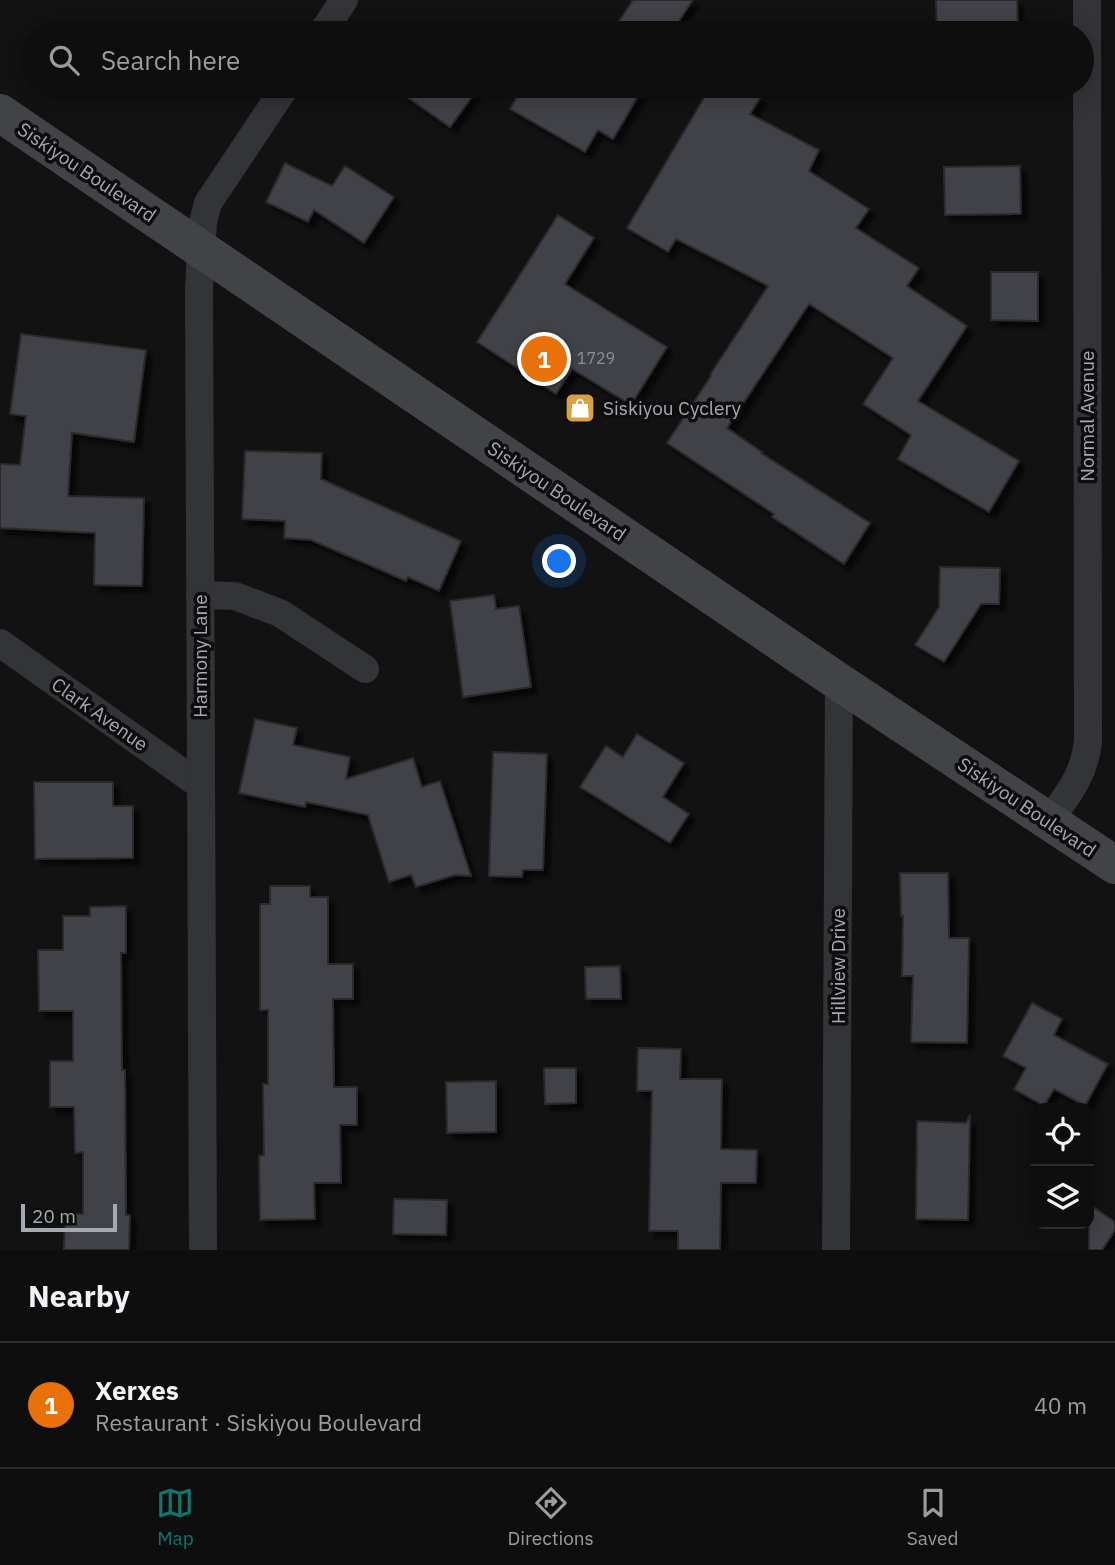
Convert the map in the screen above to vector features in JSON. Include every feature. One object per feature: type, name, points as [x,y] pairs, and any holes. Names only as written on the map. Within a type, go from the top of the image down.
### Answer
[{"type":"main road","name":"Siskiyou Boulevard","points":[[0,113],[839,682],[1115,865]]},
{"type":"street","points":[[330,21],[344,0]]},
{"type":"street","name":"Normal Avenue","points":[[1087,0],[1087,21]]},
{"type":"street","name":"Harmony Lane","points":[[203,1250],[199,288],[203,222],[208,203],[278,98]]},
{"type":"street","name":"Normal Avenue","points":[[1049,821],[1076,783],[1086,759],[1088,742],[1087,98]]},
{"type":"street","points":[[200,595],[235,596],[280,613],[365,669]]},
{"type":"street","name":"Clark Avenue","points":[[0,643],[200,785]]},
{"type":"street","name":"Hillview Drive","points":[[836,1250],[839,682]]},
{"type":"building","points":[[633,0],[693,0],[679,21],[619,21]]},
{"type":"building","points":[[936,0],[1017,0],[1018,21],[937,21]]},
{"type":"building","points":[[408,98],[471,98],[450,127]]},
{"type":"building","points":[[516,98],[637,98],[613,139],[598,130],[585,152],[510,109]]},
{"type":"building","points":[[704,98],[760,98],[750,114],[819,150],[809,171],[869,209],[856,228],[919,268],[907,286],[967,326],[918,401],[1019,461],[989,512],[898,459],[911,435],[863,404],[893,358],[809,304],[727,428],[870,523],[844,564],[667,443],[768,286],[676,239],[668,252],[627,228]]},
{"type":"building","points":[[285,163],[332,186],[345,166],[394,197],[364,243],[314,210],[308,222],[266,202]]},
{"type":"building","points":[[1020,166],[1021,214],[945,215],[944,167]]},
{"type":"building","points":[[558,215],[594,238],[565,284],[667,347],[631,405],[572,369],[556,394],[477,342]]},
{"type":"building","points":[[991,272],[1038,272],[1038,321],[991,320]]},
{"type":"building","points":[[21,334],[146,350],[134,442],[72,433],[68,496],[144,498],[142,586],[94,585],[95,533],[0,528],[0,464],[20,465],[26,416],[10,414]]},
{"type":"building","points":[[245,451],[322,453],[321,479],[461,541],[439,591],[408,577],[406,581],[311,540],[284,538],[285,521],[242,519]]},
{"type":"building","points":[[940,567],[1000,568],[999,604],[981,604],[944,662],[915,645],[939,607]]},
{"type":"building","points":[[494,595],[496,609],[519,606],[531,687],[463,697],[450,601]]},
{"type":"building","points":[[255,719],[297,728],[293,745],[350,757],[346,779],[413,758],[422,787],[440,781],[471,876],[455,875],[416,887],[411,875],[389,882],[368,815],[306,802],[305,807],[239,793]]},
{"type":"building","points":[[637,734],[684,763],[663,797],[689,814],[670,843],[580,787],[606,746],[623,757]]},
{"type":"building","points":[[493,752],[547,754],[543,870],[523,870],[522,877],[489,876]]},
{"type":"building","points":[[34,782],[113,782],[113,806],[133,806],[133,858],[35,859]]},
{"type":"building","points":[[900,873],[948,873],[949,938],[969,938],[967,1043],[911,1042],[913,976],[902,976],[903,916]]},
{"type":"building","points":[[270,886],[310,886],[310,897],[328,897],[328,964],[353,964],[353,999],[333,999],[334,1087],[357,1087],[357,1125],[340,1125],[341,1183],[314,1183],[315,1219],[260,1220],[259,1156],[264,1155],[263,1084],[268,1084],[268,1010],[260,1010],[260,904],[270,904]]},
{"type":"building","points":[[126,906],[126,953],[121,953],[122,1070],[125,1070],[126,1215],[130,1215],[129,1250],[64,1250],[65,1214],[83,1214],[83,1152],[75,1153],[74,1107],[50,1107],[50,1061],[73,1061],[73,1011],[39,1011],[38,950],[63,950],[63,916],[90,916],[90,907]]},
{"type":"building","points":[[620,966],[621,999],[586,999],[585,967]]},
{"type":"building","points":[[1032,1003],[1062,1019],[1054,1035],[1108,1064],[1087,1103],[1080,1103],[1054,1089],[1046,1103],[1039,1103],[1014,1089],[1026,1068],[1003,1056]]},
{"type":"building","points":[[638,1048],[681,1049],[680,1079],[722,1079],[721,1149],[757,1150],[756,1183],[721,1183],[720,1250],[678,1250],[678,1231],[649,1231],[652,1091],[637,1091]]},
{"type":"building","points":[[544,1068],[576,1068],[576,1103],[545,1104]]},
{"type":"building","points":[[496,1081],[496,1132],[447,1133],[446,1082]]},
{"type":"building","points":[[970,1115],[968,1220],[916,1219],[917,1121],[966,1123]]},
{"type":"building","points":[[394,1199],[447,1200],[446,1235],[393,1234]]},
{"type":"building","points":[[1094,1207],[1115,1222],[1115,1230],[1102,1250],[1089,1250],[1089,1229],[1094,1229]]},
{"type":"place","name":"Xerxes","points":[[544,359]]},
{"type":"place","name":"Siskiyou Cyclery","points":[[580,408]]}]
